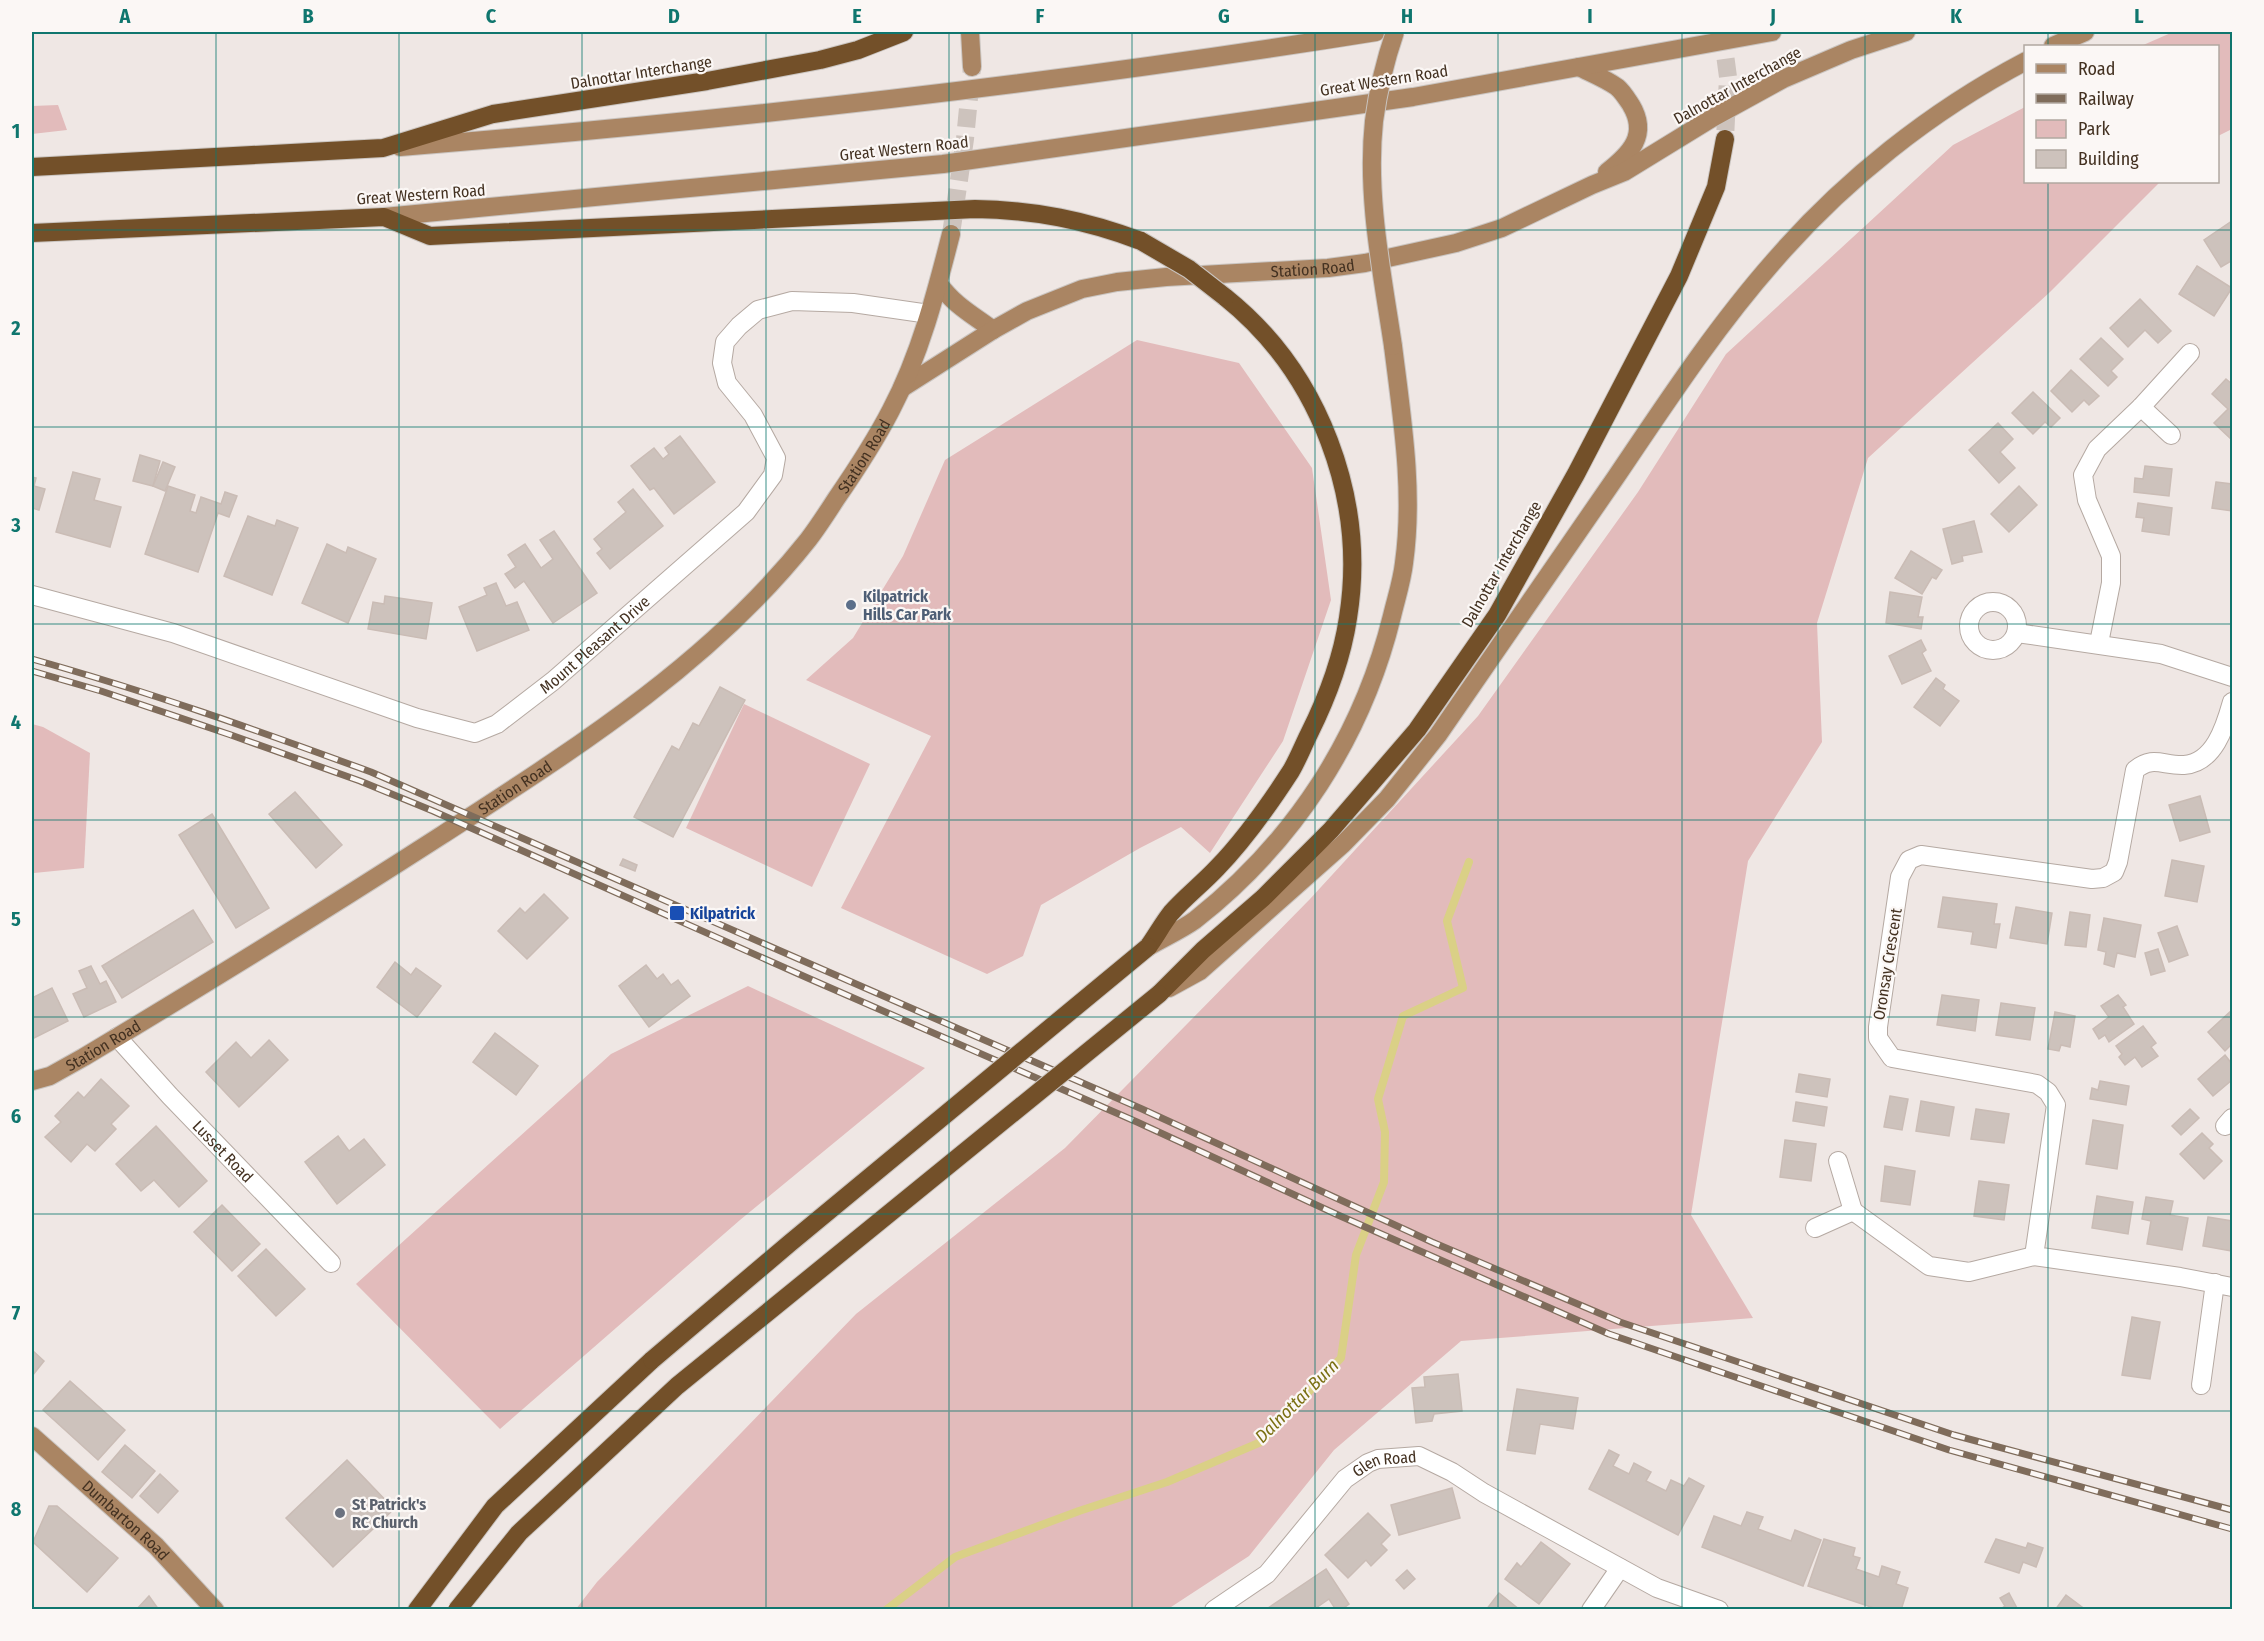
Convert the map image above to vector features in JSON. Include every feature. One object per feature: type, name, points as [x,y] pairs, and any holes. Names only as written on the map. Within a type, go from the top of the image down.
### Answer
[{"type":"highway","name":"Dalnottar Interchange","points":[[383,148],[493,114],[707,81],[820,60],[858,50],[904,32]]},
{"type":"highway","name":"Dalnottar Interchange","points":[[457,1610],[519,1533],[677,1386],[1160,994],[1203,950],[1263,898],[1331,830],[1416,730],[1497,615],[1576,474],[1679,276],[1716,188],[1725,139]]},
{"type":"highway","points":[[32,167],[383,148]]},
{"type":"highway","points":[[384,217],[430,236],[975,209],[1005,210],[1071,218],[1104,227],[1141,241],[1189,269],[1248,315],[1286,361],[1316,411],[1337,461],[1349,514],[1352,570],[1349,612],[1333,675],[1321,709],[1292,768],[1247,833],[1217,868],[1171,913],[1148,947],[799,1235],[652,1360],[495,1506],[417,1610]]},
{"type":"highway","name":"Great Western Road","points":[[32,233],[384,217]]},
{"type":"main road","points":[[970,32],[972,67]]},
{"type":"main road","points":[[383,148],[643,125],[901,98],[1104,73],[1376,32]]},
{"type":"main road","points":[[1148,947],[1194,921],[1232,887],[1288,830],[1328,772],[1365,703],[1387,638],[1405,554],[1408,503],[1404,429],[1375,219],[1373,153],[1378,94],[1395,32]]},
{"type":"main road","name":"Great Western Road","points":[[384,217],[943,164],[1413,97],[1772,32]]},
{"type":"main road","name":"Dalnottar Interchange","points":[[1592,185],[1624,172],[1712,118],[1783,79],[1851,50],[1906,32]]},
{"type":"main road","points":[[2055,45],[2085,32]]},
{"type":"main road","points":[[1160,994],[1200,971],[1273,908],[1343,844],[1412,769],[1438,735],[1688,371],[1775,259],[1887,152],[1959,99],[2024,62]]},
{"type":"main road","points":[[1579,67],[1616,86],[1627,98],[1639,126],[1636,142],[1624,159],[1592,185]]},
{"type":"main road","name":"Station Road","points":[[902,388],[1027,311],[1083,289],[1117,282],[1166,277],[1328,268],[1412,254],[1502,228],[1592,185]]},
{"type":"main road","name":"Station Road","points":[[32,1081],[50,1076],[117,1037],[305,922],[509,792],[673,674],[729,624],[808,540],[873,442],[902,388],[939,284],[951,234]]},
{"type":"main road","points":[[939,284],[948,297],[962,310],[993,330]]},
{"type":"main road","name":"Dumbarton Road","points":[[32,1436],[156,1546],[180,1569],[215,1610]]},
{"type":"street","name":"Mount Pleasant Drive","points":[[32,595],[173,633],[417,718],[475,733],[497,724],[553,681],[746,512],[772,475],[776,458],[753,415],[727,384],[722,363],[725,342],[739,326],[759,310],[792,301],[862,304],[929,314]]},
{"type":"street","points":[[2099,644],[2111,583],[2111,556],[2087,500],[2083,475],[2097,449],[2141,407],[2190,352]]},
{"type":"street","points":[[2141,407],[2171,435]]},
{"type":"street","points":[[2017,633],[2161,654],[2232,677]]},
{"type":"street","name":"Oronsay Crescent","points":[[2034,1256],[2056,1106],[2048,1092],[2037,1084],[1892,1058],[1878,1038],[1900,877],[1909,860],[1922,855],[2092,879],[2103,878],[2114,872],[2118,862],[2134,770],[2144,762],[2159,761],[2183,765],[2199,762],[2216,745],[2232,702]]},
{"type":"street","name":"Lusset Road","points":[[117,1037],[170,1096],[331,1263]]},
{"type":"street","points":[[1838,1161],[1853,1211],[1929,1266],[1969,1272],[2034,1256],[2224,1285],[2200,1386]]},
{"type":"street","points":[[1815,1228],[1853,1211]]},
{"type":"street","name":"Glen Road","points":[[1214,1610],[1267,1574],[1345,1479],[1378,1459],[1419,1456],[1452,1472],[1484,1493],[1657,1588],[1719,1610]]},
{"type":"street","points":[[1591,1610],[1620,1568]]},
{"type":"green space","points":[[2173,32],[2232,32],[2232,129],[2219,136],[2219,45],[2143,45]]},
{"type":"green space","points":[[58,105],[67,130],[32,134],[32,106]]},
{"type":"green space","points":[[2024,108],[2024,183],[2159,183],[2050,292],[1868,458],[1817,623],[1822,742],[1748,861],[1691,1215],[1753,1318],[1461,1341],[1334,1450],[1249,1556],[1168,1609],[576,1609],[597,1582],[856,1314],[1065,1148],[1310,899],[1478,716],[1638,492],[1726,354],[1953,145]]},
{"type":"green space","points":[[1137,340],[1239,363],[1312,468],[1331,600],[1283,741],[1210,853],[1181,827],[1140,848],[1041,905],[1023,956],[987,974],[841,908],[931,736],[806,680],[853,638],[903,556],[945,460]]},
{"type":"green space","points":[[744,704],[870,764],[812,887],[686,828]]},
{"type":"green space","points":[[32,724],[43,727],[90,753],[84,868],[34,873]]},
{"type":"green space","points":[[748,986],[925,1068],[740,1220],[500,1429],[356,1284],[611,1054]]},
{"type":"building","points":[[2232,221],[2232,263],[2231,261],[2221,267],[2204,240]]},
{"type":"building","points":[[2197,266],[2232,288],[2214,316],[2179,294]]},
{"type":"building","points":[[2140,299],[2171,331],[2158,343],[2145,330],[2128,347],[2110,328]]},
{"type":"building","points":[[2101,338],[2123,359],[2111,371],[2117,377],[2108,386],[2080,359]]},
{"type":"building","points":[[2071,370],[2099,396],[2089,405],[2084,400],[2072,412],[2051,391]]},
{"type":"building","points":[[2226,379],[2232,384],[2232,440],[2214,423],[2228,409],[2212,394]]},
{"type":"building","points":[[2033,392],[2060,418],[2051,427],[2045,422],[2033,434],[2012,413]]},
{"type":"building","points":[[1998,423],[2013,439],[2000,452],[2015,468],[1999,483],[1969,450]]},
{"type":"building","points":[[680,436],[715,482],[674,514],[654,488],[650,490],[631,466],[654,448],[663,459],[669,454],[665,448]]},
{"type":"building","points":[[140,455],[160,461],[153,486],[133,481]]},
{"type":"building","points":[[163,462],[175,467],[165,491],[153,486]]},
{"type":"building","points":[[2145,466],[2172,469],[2169,496],[2134,492],[2135,478],[2143,479]]},
{"type":"building","points":[[73,472],[100,479],[94,500],[121,507],[110,547],[56,532]]},
{"type":"building","points":[[32,477],[36,478],[34,486],[45,489],[39,510],[32,508]]},
{"type":"building","points":[[2216,482],[2232,484],[2232,511],[2212,508]]},
{"type":"building","points":[[168,486],[195,495],[190,511],[196,513],[201,497],[221,504],[225,492],[237,496],[229,517],[218,513],[198,572],[145,554]]},
{"type":"building","points":[[2019,486],[2037,505],[2009,532],[1991,514]]},
{"type":"building","points":[[633,489],[663,526],[610,569],[597,553],[602,549],[594,539],[626,512],[618,502]]},
{"type":"building","points":[[2138,503],[2172,508],[2169,535],[2142,531],[2144,518],[2136,517]]},
{"type":"building","points":[[248,516],[275,526],[277,520],[298,528],[272,595],[224,576]]},
{"type":"building","points":[[1974,521],[1982,552],[1962,556],[1963,561],[1952,564],[1943,529]]},
{"type":"building","points":[[554,531],[597,593],[553,623],[524,581],[515,588],[505,574],[516,567],[508,555],[525,544],[541,568],[553,559],[540,540]]},
{"type":"building","points":[[327,544],[346,553],[348,547],[376,559],[348,623],[302,603]]},
{"type":"building","points":[[1911,551],[1942,570],[1936,579],[1932,577],[1922,594],[1895,578]]},
{"type":"building","points":[[496,583],[506,606],[517,602],[529,630],[477,651],[459,607],[487,595],[484,588]]},
{"type":"building","points":[[1890,592],[1922,597],[1918,617],[1923,617],[1921,629],[1886,623]]},
{"type":"building","points":[[385,596],[432,603],[426,639],[368,629],[373,602],[384,604]]},
{"type":"building","points":[[1921,640],[1926,650],[1922,653],[1931,671],[1902,684],[1889,656]]},
{"type":"building","points":[[1936,678],[1945,685],[1943,689],[1959,701],[1940,726],[1914,707]]},
{"type":"building","points":[[720,687],[745,700],[673,837],[634,817],[672,746],[679,750],[693,723],[699,726]]},
{"type":"building","points":[[295,792],[342,845],[316,868],[269,814]]},
{"type":"building","points":[[2200,796],[2210,832],[2180,841],[2169,805]]},
{"type":"building","points":[[212,814],[269,908],[236,928],[179,835]]},
{"type":"building","points":[[623,859],[637,865],[635,871],[620,865]]},
{"type":"building","points":[[2172,860],[2204,866],[2197,902],[2165,896]]},
{"type":"building","points":[[544,894],[568,918],[527,959],[498,931],[520,908],[525,913]]},
{"type":"building","points":[[1943,897],[1997,904],[1994,924],[2000,924],[1996,948],[1971,944],[1973,932],[1938,927]]},
{"type":"building","points":[[2016,907],[2052,913],[2047,944],[2010,938]]},
{"type":"building","points":[[193,910],[213,942],[122,998],[102,966]]},
{"type":"building","points":[[2070,912],[2090,915],[2086,947],[2065,945]]},
{"type":"building","points":[[2104,918],[2141,925],[2135,957],[2117,953],[2114,967],[2104,964],[2106,952],[2098,950]]},
{"type":"building","points":[[2177,926],[2188,955],[2169,962],[2158,933]]},
{"type":"building","points":[[2158,949],[2165,971],[2151,975],[2145,953]]},
{"type":"building","points":[[395,962],[411,975],[416,968],[441,986],[417,1017],[377,987]]},
{"type":"building","points":[[646,965],[657,979],[663,974],[671,985],[678,980],[690,996],[649,1027],[619,986]]},
{"type":"building","points":[[91,966],[100,984],[106,981],[116,1002],[84,1017],[73,994],[87,988],[79,971]]},
{"type":"building","points":[[52,988],[68,1021],[32,1039],[32,998]]},
{"type":"building","points":[[1942,995],[1979,1000],[1975,1031],[1937,1025]]},
{"type":"building","points":[[2118,995],[2126,1005],[2123,1007],[2134,1024],[2109,1042],[2105,1035],[2099,1039],[2093,1029],[2109,1017],[2101,1006]]},
{"type":"building","points":[[2001,1003],[2035,1008],[2030,1040],[1996,1035]]},
{"type":"building","points":[[2232,1010],[2232,1044],[2225,1051],[2208,1032]]},
{"type":"building","points":[[2055,1012],[2075,1016],[2070,1047],[2061,1045],[2059,1051],[2048,1049]]},
{"type":"building","points":[[2143,1026],[2156,1043],[2151,1047],[2158,1056],[2142,1067],[2135,1057],[2125,1065],[2119,1057],[2122,1054],[2116,1046]]},
{"type":"building","points":[[495,1033],[538,1066],[516,1095],[473,1062]]},
{"type":"building","points":[[269,1040],[288,1060],[239,1107],[206,1072],[236,1042],[251,1058]]},
{"type":"building","points":[[2225,1055],[2232,1064],[2232,1080],[2213,1096],[2198,1079]]},
{"type":"building","points":[[1799,1074],[1830,1079],[1827,1097],[1796,1092]]},
{"type":"building","points":[[101,1079],[129,1106],[111,1124],[116,1129],[95,1151],[87,1144],[71,1162],[45,1137],[61,1122],[55,1116],[78,1092],[84,1098]]},
{"type":"building","points":[[2100,1081],[2129,1086],[2126,1105],[2090,1099],[2092,1088],[2098,1090]]},
{"type":"building","points":[[1890,1096],[1908,1099],[1902,1130],[1884,1127]]},
{"type":"building","points":[[1921,1101],[1954,1107],[1949,1136],[1916,1131]]},
{"type":"building","points":[[1796,1102],[1827,1107],[1824,1126],[1793,1121]]},
{"type":"building","points":[[1976,1109],[2009,1114],[2004,1143],[1971,1139]]},
{"type":"building","points":[[2190,1109],[2199,1118],[2181,1135],[2172,1126]]},
{"type":"building","points":[[2093,1120],[2123,1125],[2117,1169],[2086,1164]]},
{"type":"building","points":[[156,1126],[207,1181],[179,1207],[154,1180],[141,1191],[116,1164]]},
{"type":"building","points":[[2202,1133],[2213,1144],[2209,1148],[2222,1161],[2204,1179],[2180,1154]]},
{"type":"building","points":[[338,1136],[349,1151],[364,1139],[385,1165],[337,1204],[305,1162]]},
{"type":"building","points":[[1785,1140],[1816,1144],[1811,1181],[1780,1177]]},
{"type":"building","points":[[1885,1166],[1915,1171],[1910,1205],[1881,1201]]},
{"type":"building","points":[[1979,1181],[2009,1185],[2004,1220],[1974,1216]]},
{"type":"building","points":[[2097,1196],[2133,1202],[2128,1234],[2092,1228]]},
{"type":"building","points":[[2146,1197],[2173,1201],[2170,1215],[2188,1218],[2182,1250],[2147,1244],[2151,1221],[2142,1219]]},
{"type":"building","points":[[222,1205],[260,1244],[232,1271],[194,1232]]},
{"type":"building","points":[[2208,1217],[2232,1221],[2232,1251],[2203,1246]]},
{"type":"building","points":[[266,1249],[305,1289],[276,1316],[238,1276]]},
{"type":"building","points":[[2132,1317],[2160,1322],[2150,1379],[2122,1375]]},
{"type":"building","points":[[32,1350],[44,1361],[32,1376]]},
{"type":"building","points":[[1458,1374],[1462,1411],[1434,1414],[1432,1421],[1416,1423],[1412,1388],[1425,1387],[1424,1377]]},
{"type":"building","points":[[70,1381],[125,1430],[98,1460],[43,1410]]},
{"type":"building","points":[[1517,1389],[1578,1398],[1573,1429],[1540,1424],[1535,1454],[1507,1450]]},
{"type":"building","points":[[125,1445],[155,1471],[132,1498],[102,1472]]},
{"type":"building","points":[[1609,1450],[1619,1455],[1613,1466],[1629,1474],[1634,1463],[1651,1472],[1646,1481],[1666,1491],[1671,1480],[1684,1486],[1689,1478],[1704,1486],[1678,1535],[1589,1489]]},
{"type":"building","name":"St Patrick's RC Church","points":[[347,1460],[394,1509],[333,1567],[286,1518]]},
{"type":"building","points":[[160,1474],[178,1491],[158,1513],[140,1496]]},
{"type":"building","points":[[1452,1488],[1460,1518],[1399,1535],[1391,1505]]},
{"type":"building","points":[[49,1506],[57,1506],[118,1558],[87,1592],[33,1542]]},
{"type":"building","points":[[1747,1512],[1763,1517],[1758,1529],[1791,1541],[1795,1530],[1821,1540],[1803,1586],[1702,1547],[1714,1516],[1741,1526]]},
{"type":"building","points":[[1368,1513],[1390,1535],[1381,1544],[1387,1550],[1371,1566],[1366,1560],[1348,1578],[1325,1555]]},
{"type":"building","points":[[1824,1539],[1855,1548],[1853,1556],[1860,1558],[1856,1569],[1879,1577],[1882,1566],[1900,1572],[1896,1584],[1908,1588],[1901,1610],[1880,1610],[1808,1586]]},
{"type":"building","points":[[1996,1539],[2026,1548],[2028,1543],[2043,1548],[2036,1567],[2023,1562],[2019,1573],[1985,1562]]},
{"type":"building","points":[[1541,1542],[1570,1564],[1539,1604],[1505,1579],[1517,1563],[1521,1567]]},
{"type":"building","points":[[1326,1569],[1349,1604],[1341,1610],[1336,1610],[1329,1599],[1313,1610],[1265,1610]]},
{"type":"building","points":[[1407,1570],[1415,1579],[1404,1589],[1396,1580]]},
{"type":"building","points":[[1499,1593],[1520,1610],[1486,1610]]},
{"type":"building","points":[[2009,1593],[2018,1610],[1999,1610],[2005,1606],[2000,1598]]},
{"type":"building","points":[[2066,1595],[2086,1610],[2055,1610]]},
{"type":"building","points":[[149,1596],[159,1610],[136,1610]]},
{"type":"waterway","name":"Dalnottar Burn","points":[[886,1610],[955,1557],[1079,1511],[1167,1482],[1261,1442],[1341,1358],[1356,1255],[1384,1182],[1385,1132],[1378,1099],[1403,1016],[1463,988],[1447,921],[1469,862]]},
{"type":"tunnel","points":[[1722,32],[1728,77],[1725,139]]},
{"type":"tunnel","points":[[951,234],[965,139],[972,67]]},
{"type":"railway","points":[[32,659],[203,712],[371,772],[1142,1109],[1432,1242],[1620,1322],[1954,1435],[2232,1510]]},
{"type":"railway","points":[[32,671],[101,691],[231,735],[360,781],[433,811],[1137,1122],[1338,1215],[1609,1334],[1949,1450],[2232,1529]]},
{"type":"place","name":"Kilpatrick Hills Car Park","points":[[851,605]]},
{"type":"place","name":"Kilpatrick","points":[[677,913]]},
{"type":"place","name":"St Patrick's RC Church","points":[[340,1513]]}]
